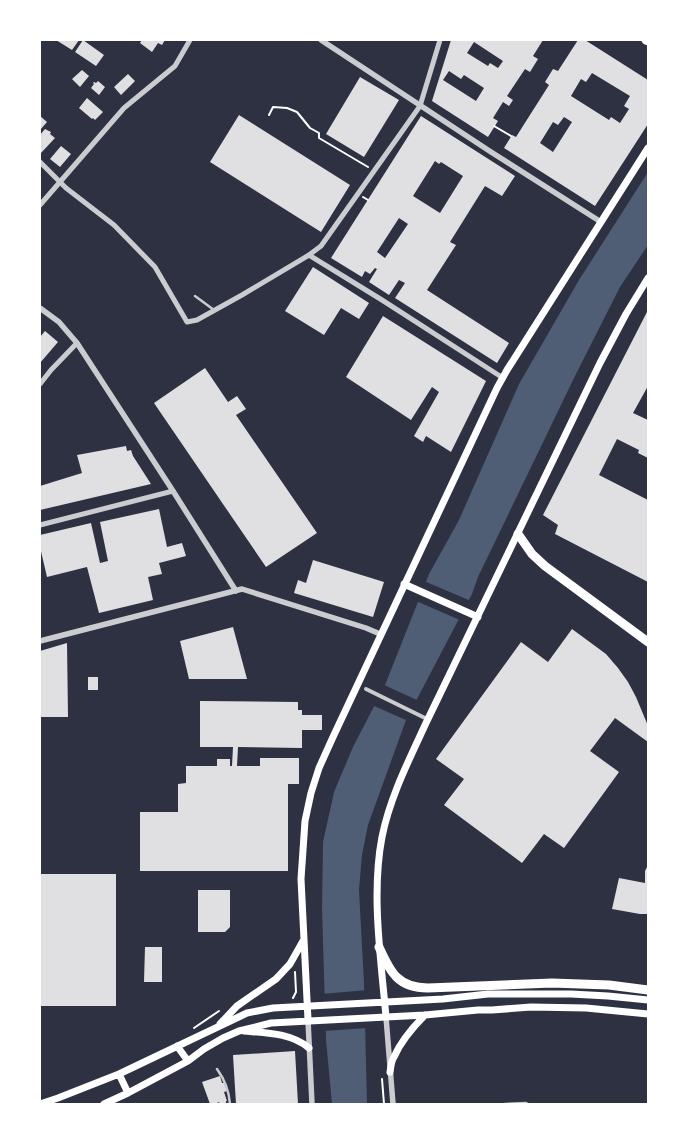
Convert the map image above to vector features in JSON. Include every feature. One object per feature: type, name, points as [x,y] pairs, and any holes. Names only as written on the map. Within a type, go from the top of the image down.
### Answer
[{"type":"highway","points":[[518,534],[532,554],[545,566],[648,642]]},
{"type":"highway","points":[[379,947],[392,973],[401,981],[417,987],[552,983],[648,990]]},
{"type":"main road","points":[[308,1020],[301,901],[301,864],[305,821],[319,768],[380,634],[503,378],[648,148]]},
{"type":"main road","points":[[386,1017],[379,947],[377,895],[378,871],[386,820],[411,756],[616,330],[648,278]]},
{"type":"main road","points":[[404,584],[478,618]]},
{"type":"main road","points":[[217,1027],[237,1006],[276,979],[290,964],[304,941]]},
{"type":"main road","points":[[40,1104],[118,1074],[247,1013],[273,1008],[443,999],[488,994],[608,996],[648,1000]]},
{"type":"main road","points":[[104,1104],[188,1061],[223,1038],[239,1031],[271,1023],[549,1007],[604,1009],[648,1014]]},
{"type":"main road","points":[[390,1072],[393,1057],[400,1045],[425,1015]]},
{"type":"main road","points":[[239,1031],[282,1035],[298,1040],[309,1048]]},
{"type":"main road","points":[[177,1046],[188,1061]]},
{"type":"main road","points":[[118,1074],[128,1093]]},
{"type":"street","points":[[40,205],[124,108],[174,66],[190,40]]},
{"type":"street","points":[[40,162],[66,188],[110,221],[128,238],[155,267],[187,322],[197,320],[309,255],[321,246],[420,106],[440,40]]},
{"type":"street","points":[[324,41],[420,106],[601,222]]},
{"type":"street","points":[[309,255],[503,378]]},
{"type":"street","points":[[40,308],[59,322],[77,343],[236,591]]},
{"type":"street","points":[[40,384],[77,343]]},
{"type":"street","points":[[40,525],[173,491]]},
{"type":"street","points":[[40,641],[242,589],[380,634]]},
{"type":"street","points":[[366,689],[425,718]]},
{"type":"street","points":[[386,1017],[393,1104]]},
{"type":"street","points":[[308,1020],[312,1104]]},
{"type":"lane","points":[[196,296],[215,310]]},
{"type":"lane","points":[[217,1069],[226,1085],[230,1104]]},
{"type":"lane","points":[[505,1104],[528,1104]]},
{"type":"path","points":[[269,115],[273,107],[287,108],[297,112],[310,128],[319,133],[319,138],[375,170]]},
{"type":"path","points":[[494,126],[511,136]]},
{"type":"path","points":[[293,998],[296,992],[294,969]]},
{"type":"path","points":[[189,1031],[219,1011]]},
{"type":"water","points":[[648,172],[648,245],[620,287],[478,577],[472,594],[406,720],[368,825],[362,855],[359,890],[364,982],[367,1104],[332,1104],[326,1040],[322,909],[323,842],[334,792],[353,747],[385,685],[429,574],[459,520],[519,384],[579,280]]},
{"type":"pier","points":[[424,581],[471,601],[460,620],[416,601]]},
{"type":"pier","points":[[382,684],[419,701],[408,722],[372,705]]},
{"type":"pier","points":[[367,990],[368,1028],[323,1031],[322,994]]},
{"type":"building","points":[[56,40],[79,40],[72,50]]},
{"type":"building","points":[[83,40],[104,55],[96,66],[75,52]]},
{"type":"building","points":[[142,40],[165,40],[162,45],[158,43],[152,52],[140,43]]},
{"type":"building","points":[[451,40],[543,40],[533,56],[538,59],[530,72],[525,69],[507,96],[513,100],[509,106],[503,102],[493,118],[498,121],[488,137],[432,101]],"holes":[[[474,42],[503,61],[498,68],[490,63],[488,66],[467,53]],[[449,71],[461,79],[464,75],[484,88],[476,101],[443,80]]]},
{"type":"building","points":[[578,40],[585,40],[648,80],[648,124],[595,206],[504,148],[512,135],[516,137],[549,85],[545,82],[553,69],[558,71]],"holes":[[[592,73],[630,96],[624,106],[629,109],[620,123],[611,117],[609,120],[571,96],[581,79],[586,82]],[[564,117],[572,122],[553,152],[540,143],[553,122],[558,125]]]},
{"type":"building","points":[[82,70],[89,76],[80,87],[72,79]]},
{"type":"building","points":[[128,74],[135,81],[121,95],[114,87]]},
{"type":"building","points":[[360,77],[399,100],[364,157],[326,134]]},
{"type":"building","points":[[98,81],[105,87],[99,95],[91,88],[94,82]]},
{"type":"building","points":[[87,98],[103,112],[95,120],[79,108]]},
{"type":"building","points":[[239,115],[350,185],[321,232],[210,162]]},
{"type":"building","points":[[40,116],[47,122],[40,130]]},
{"type":"building","points":[[421,116],[515,176],[502,196],[485,186],[450,242],[456,245],[427,290],[509,343],[497,363],[395,298],[405,283],[399,280],[389,295],[369,282],[377,269],[375,268],[370,274],[365,271],[362,277],[331,258]],"holes":[[[435,161],[439,164],[441,162],[463,176],[440,213],[413,196]],[[399,218],[408,224],[385,258],[377,252]]]},
{"type":"building","points":[[45,129],[51,132],[50,134],[55,138],[41,153],[40,135]]},
{"type":"building","points":[[61,146],[71,154],[60,167],[50,159]]},
{"type":"building","points":[[313,267],[369,303],[359,319],[341,308],[324,335],[285,311]]},
{"type":"building","points":[[648,310],[648,386],[633,413],[648,420],[648,458],[638,453],[639,450],[617,439],[599,475],[648,500],[648,582],[555,534],[558,525],[543,515]]},
{"type":"building","points":[[383,316],[486,381],[451,452],[426,436],[423,442],[414,436],[439,392],[432,387],[411,420],[346,377]]},
{"type":"building","points":[[45,331],[58,342],[40,363],[40,337]]},
{"type":"building","points":[[205,368],[228,402],[237,396],[246,409],[236,415],[317,533],[266,567],[154,403]]},
{"type":"building","points":[[126,446],[127,451],[131,450],[151,484],[40,510],[40,486],[82,473],[77,455]]},
{"type":"building","points":[[159,509],[167,547],[182,543],[186,556],[159,563],[162,574],[148,577],[153,600],[99,613],[87,567],[47,577],[40,547],[40,535],[91,523],[100,563],[108,561],[100,522]]},
{"type":"building","points":[[313,560],[384,582],[373,617],[294,593],[298,580],[306,583]]},
{"type":"building","points":[[233,627],[247,679],[189,679],[180,641]]},
{"type":"building","points":[[572,629],[606,654],[628,682],[648,726],[648,742],[615,718],[590,751],[619,772],[564,848],[544,834],[522,863],[444,805],[464,779],[436,759],[521,642],[548,662]]},
{"type":"building","points":[[67,643],[68,717],[40,717],[40,651]]},
{"type":"building","points":[[88,677],[98,677],[98,690],[88,690]]},
{"type":"building","points":[[200,701],[298,702],[298,710],[302,710],[302,715],[322,715],[322,730],[302,730],[302,748],[238,747],[237,766],[260,766],[260,758],[299,758],[299,784],[288,784],[288,871],[140,871],[140,812],[178,812],[178,784],[186,783],[186,766],[217,766],[217,759],[230,759],[230,766],[232,766],[233,747],[200,747]]},
{"type":"building","points":[[648,865],[648,914],[612,909],[619,878],[645,883],[645,871]]},
{"type":"building","points":[[40,874],[116,874],[116,1006],[40,1006]]},
{"type":"building","points":[[198,890],[230,890],[230,927],[225,932],[198,932]]},
{"type":"building","points":[[145,947],[162,947],[162,982],[144,982]]},
{"type":"building","points":[[295,1051],[298,1104],[236,1104],[233,1055]]},
{"type":"building","points":[[220,1076],[227,1091],[224,1092],[227,1101],[223,1104],[219,1102],[210,1104],[202,1082]]}]
